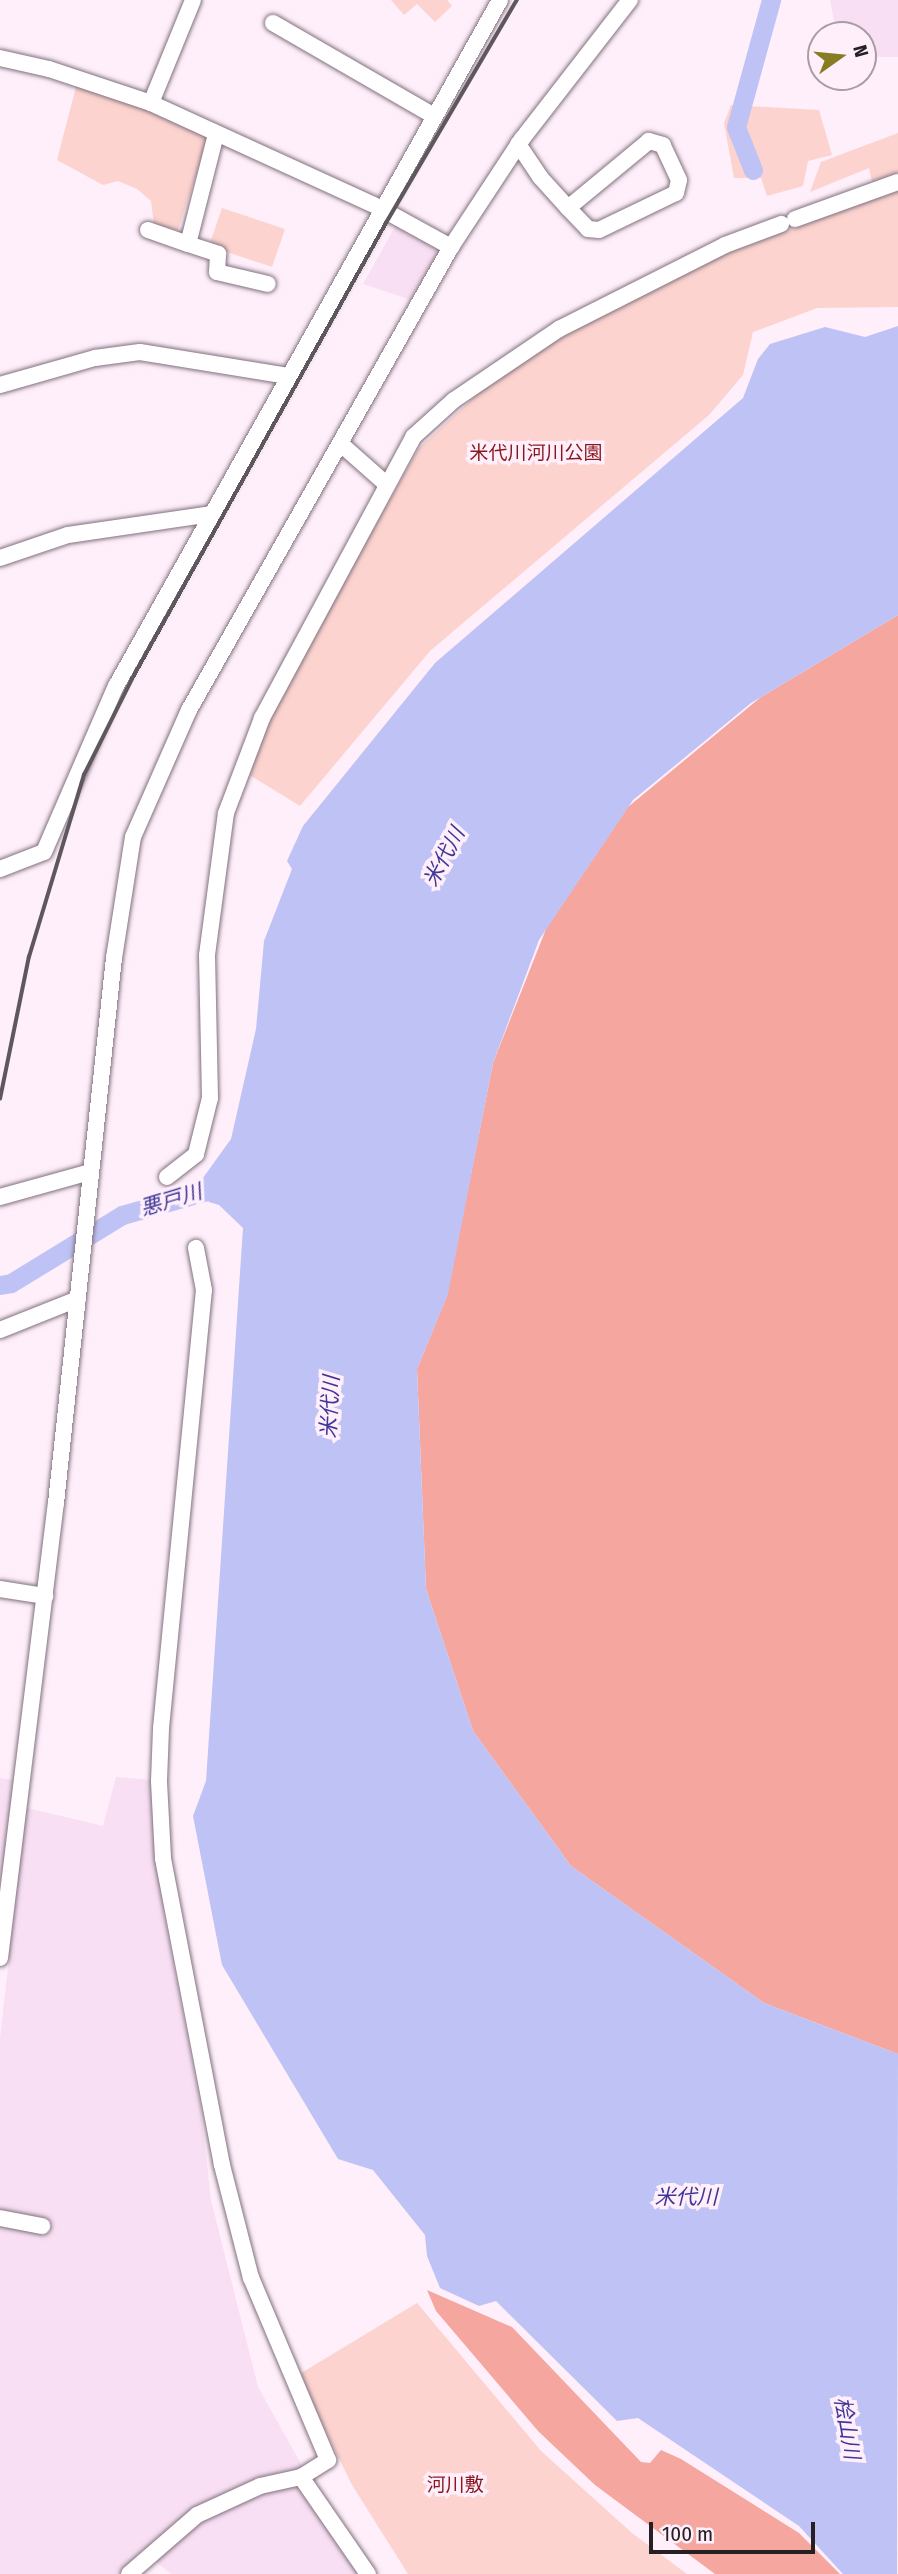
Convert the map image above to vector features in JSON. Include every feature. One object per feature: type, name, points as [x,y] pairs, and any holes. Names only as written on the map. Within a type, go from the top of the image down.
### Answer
[{"type":"street","points":[[151,103],[192,0]]},
{"type":"street","points":[[0,869],[44,852],[116,686],[500,0]]},
{"type":"street","points":[[0,1958],[45,1595],[90,1177],[133,837],[189,710],[451,247],[518,144],[630,0]]},
{"type":"street","points":[[273,23],[434,116]]},
{"type":"street","points":[[0,58],[49,69],[151,103],[382,209],[451,247]]},
{"type":"street","points":[[188,244],[216,134]]},
{"type":"street","points":[[518,144],[540,177],[568,208],[589,229],[599,230],[676,193],[679,180],[663,145],[649,141],[568,208]]},
{"type":"street","points":[[167,1177],[196,1154],[210,1098],[207,955],[226,813],[262,718],[385,482],[413,437],[454,400],[559,329],[725,245],[898,182]]},
{"type":"street","points":[[148,230],[218,254],[217,272],[268,284]]},
{"type":"street","points":[[0,385],[96,358],[140,352],[288,376]]},
{"type":"street","points":[[341,444],[385,482]]},
{"type":"street","points":[[0,558],[68,535],[212,514]]},
{"type":"street","points":[[0,1197],[90,1177]]},
{"type":"street","points":[[129,2574],[197,2515],[260,2486],[301,2477],[328,2460],[326,2444],[251,2278],[222,2165],[163,1857],[159,1781],[161,1728],[204,1290],[196,1248]]},
{"type":"street","points":[[0,1330],[78,1299]]},
{"type":"street","points":[[0,1589],[45,1595]]},
{"type":"street","points":[[0,2218],[42,2226]]},
{"type":"street","points":[[301,2477],[369,2574]]},
{"type":"shaded area","points":[[830,0],[898,0],[898,57],[877,57],[877,21],[834,21]]},
{"type":"shaded area","points":[[396,225],[434,242],[437,256],[411,300],[363,284]]},
{"type":"shaded area","points":[[898,615],[898,2054],[764,2003],[571,1866],[473,1731],[426,1589],[417,1369],[447,1296],[493,1063],[546,929],[628,807],[761,697]]},
{"type":"shaded area","points":[[116,1777],[153,1780],[164,1915],[200,2102],[211,2200],[258,2387],[310,2480],[378,2574],[171,2574],[142,2550],[120,2574],[0,2574],[0,2038],[10,1950],[0,1948],[0,1778],[16,1780],[15,1805],[103,1826]]},
{"type":"shaded area","points":[[427,2290],[512,2327],[641,2462],[650,2463],[661,2450],[681,2459],[799,2533],[840,2574],[715,2574],[595,2485],[538,2431],[436,2311]]},
{"type":"green space","points":[[391,0],[447,0],[452,6],[435,22],[417,4],[404,15]]},
{"type":"green space","points":[[77,83],[151,106],[209,136],[178,230],[154,225],[151,201],[137,189],[118,181],[103,185],[57,160]]},
{"type":"green space","points":[[731,105],[819,110],[832,155],[808,161],[803,186],[767,196],[761,178],[734,178],[724,123]]},
{"type":"green space","points":[[898,133],[898,174],[872,182],[869,168],[810,192],[821,162]]},
{"type":"green space","name":"米代川河川公園","points":[[898,188],[898,307],[817,308],[753,332],[743,375],[709,415],[430,651],[300,806],[248,774],[269,714],[419,448],[486,386],[563,331],[685,270]]},
{"type":"green space","points":[[222,208],[285,229],[272,267],[209,246]]},
{"type":"green space","name":"河川敷","points":[[417,2303],[541,2451],[632,2533],[687,2574],[408,2574],[352,2485],[298,2375]]},
{"type":"water","points":[[734,110],[743,111],[741,128],[756,169],[749,172],[735,143],[731,124]]},
{"type":"water","name":"米代川","points":[[898,326],[898,615],[751,703],[633,800],[539,940],[493,1063],[448,1294],[417,1369],[426,1589],[473,1731],[571,1866],[764,2003],[898,2054],[897,2574],[843,2574],[799,2526],[638,2418],[617,2421],[496,2301],[479,2306],[440,2288],[427,2256],[425,2235],[373,2170],[338,2159],[222,1965],[193,1816],[206,1781],[243,1228],[219,1205],[209,1202],[200,1182],[231,1139],[256,1029],[264,941],[292,869],[287,861],[303,826],[435,663],[743,398],[758,359],[770,344],[825,327],[865,337]]},
{"type":"waterway","points":[[753,170],[736,127],[771,0]]},
{"type":"waterway","name":"悪戸川","points":[[0,1285],[11,1283],[122,1215],[228,1185]]},
{"type":"railway","points":[[0,1099],[29,957],[84,775],[132,679],[386,223],[517,0]]},
{"type":"water label","name":"桧山川","points":[[847,2428]]}]
